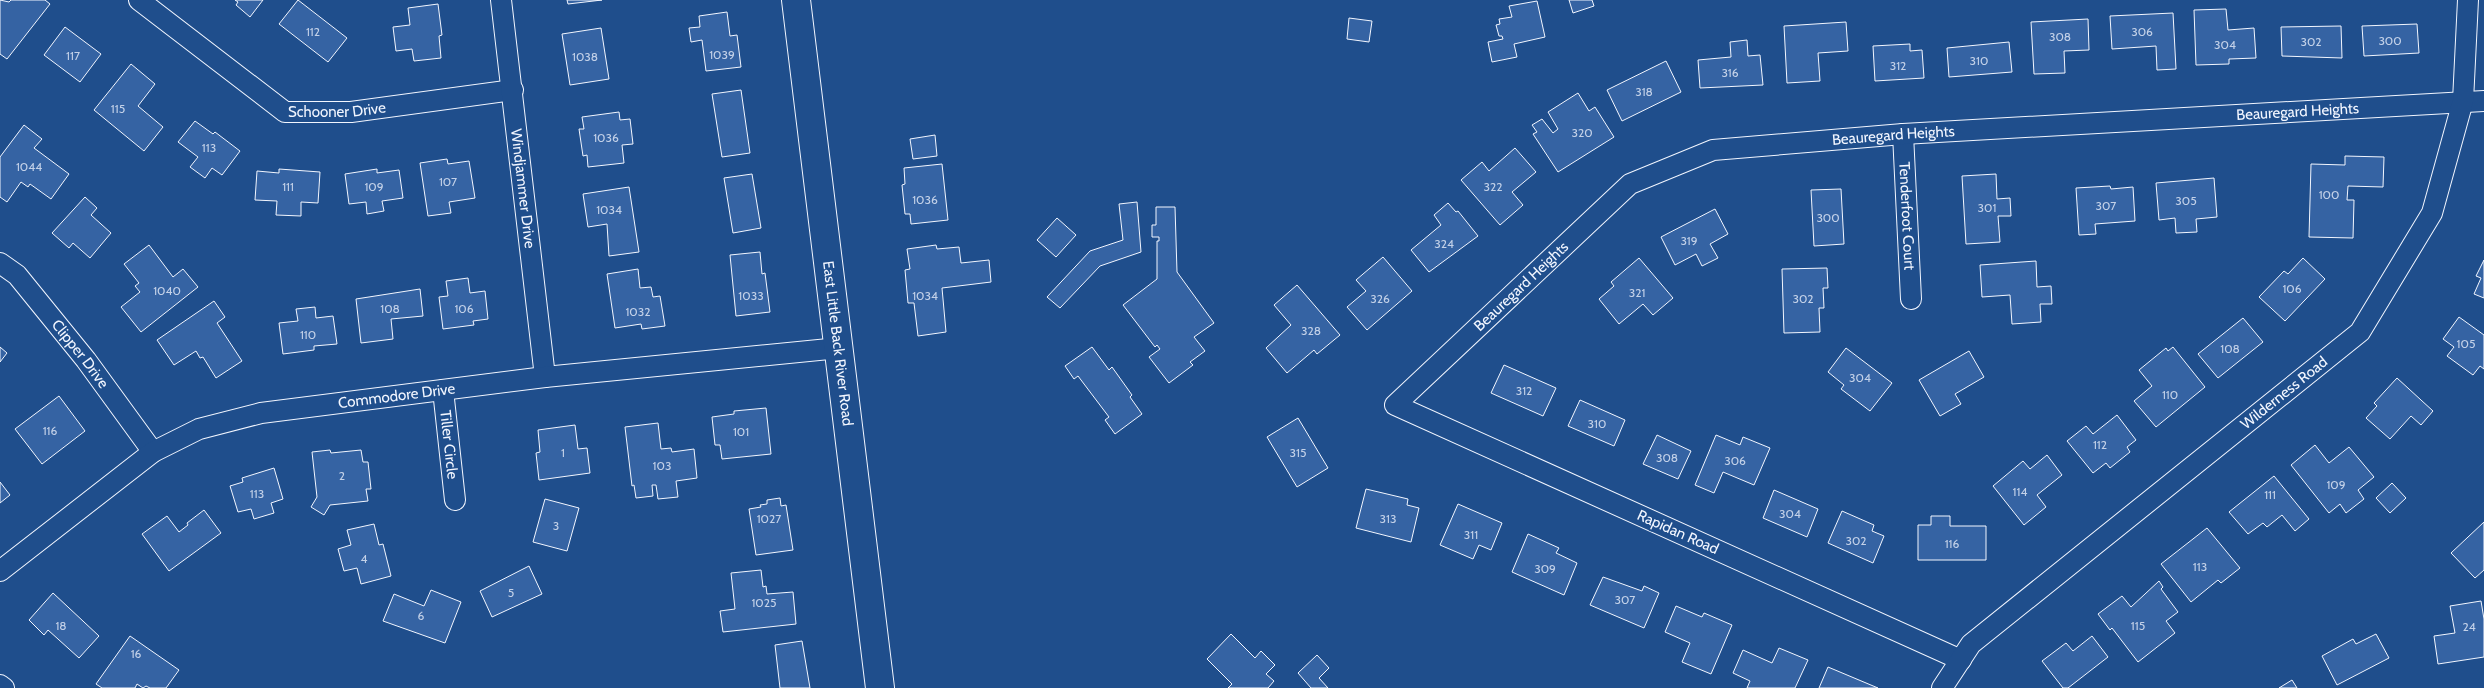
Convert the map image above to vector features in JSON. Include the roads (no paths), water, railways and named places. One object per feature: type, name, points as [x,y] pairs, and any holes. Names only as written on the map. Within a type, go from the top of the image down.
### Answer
[{"type":"street","name":"Schooner Drive","points":[[139,0],[285,112],[351,112],[513,90]]},
{"type":"street","name":"Windjammer Drive","points":[[500,0],[513,90],[545,377]]},
{"type":"street","name":"East Little Back River Road","points":[[796,0],[880,688]]},
{"type":"street","name":"Wilderness Road","points":[[1942,688],[1971,644],[2360,332],[2432,213],[2463,101],[2468,0]]},
{"type":"street","name":"Beauregard Heights","points":[[1395,405],[1630,184],[1713,150],[1903,134],[2484,101]]},
{"type":"street","name":"Tenderfoot Court","points":[[1903,134],[1910,299]]},
{"type":"street","name":"Clipper Drive","points":[[0,263],[17,275],[86,360],[153,452]]},
{"type":"street","name":"Commodore Drive","points":[[0,571],[153,452],[200,429],[261,413],[545,377],[839,348]]},
{"type":"street","name":"Tiller Circle","points":[[443,390],[455,500]]},
{"type":"street","name":"Rapidan Road","points":[[1395,405],[1961,660]]},
{"type":"street","points":[[0,685],[4,688]]}]
